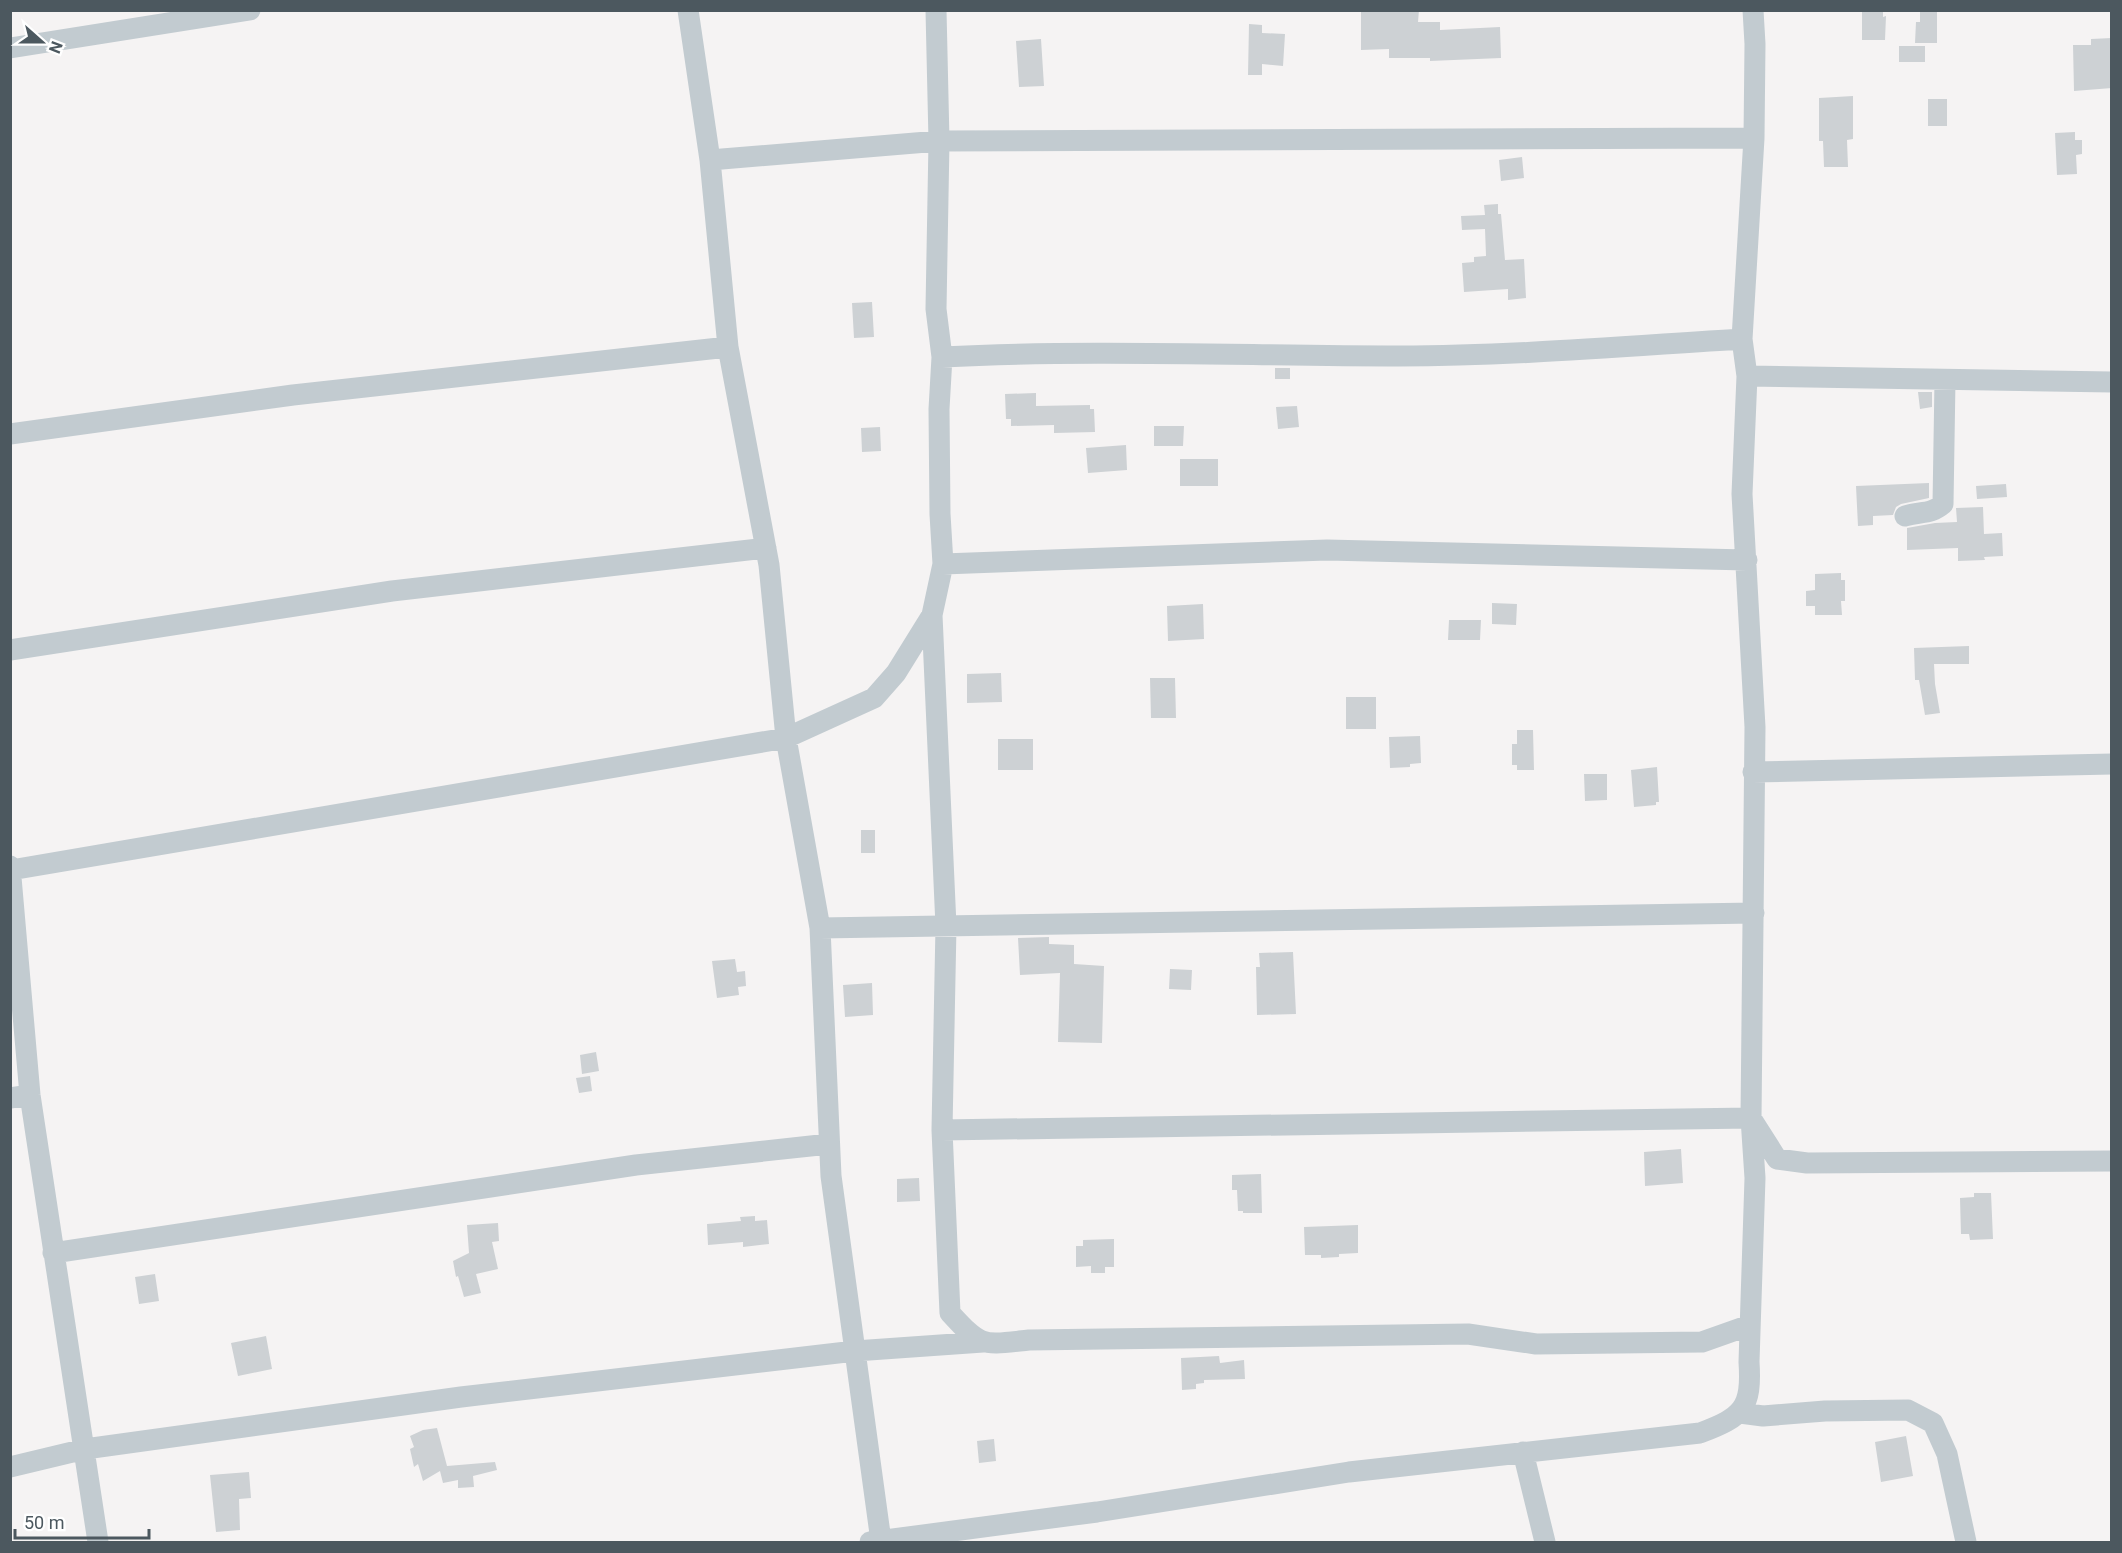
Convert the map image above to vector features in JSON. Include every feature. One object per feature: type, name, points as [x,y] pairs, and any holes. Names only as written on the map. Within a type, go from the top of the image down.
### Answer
[{"type":"street","points":[[10,48],[250,10]]},
{"type":"street","points":[[688,10],[710,160],[728,347],[766,548],[786,738],[820,928],[831,1176],[855,1351],[875,1542],[1097,1512],[1349,1472],[1700,1433],[1725,1424],[1740,1413],[1748,1398],[1755,1178],[1751,1118],[1755,727],[1742,495],[1747,376],[1742,339],[1754,138],[1753,10]]},
{"type":"street","points":[[936,10],[939,141],[936,309],[942,357],[939,409],[943,564],[932,615],[946,926],[942,1130],[950,1313],[971,1336],[983,1342]]},
{"type":"street","points":[[710,160],[939,141],[1754,138]]},
{"type":"street","points":[[942,357],[1128,353],[1401,356],[1602,348],[1742,339]]},
{"type":"street","points":[[10,434],[293,395],[728,347]]},
{"type":"street","points":[[1747,376],[2112,382]]},
{"type":"street","points":[[1905,516],[1934,511],[1943,504],[1945,380]]},
{"type":"street","points":[[10,650],[381,592],[766,548]]},
{"type":"street","points":[[943,564],[1327,550],[1747,560]]},
{"type":"street","points":[[98,1542],[53,1253],[20,1096],[11,878],[786,738],[874,698],[896,673],[932,615]]},
{"type":"street","points":[[1753,772],[2112,764]]},
{"type":"street","points":[[820,928],[1754,913]]},
{"type":"street","points":[[942,1130],[1751,1118]]},
{"type":"street","points":[[1751,1118],[1777,1160],[1807,1163],[2112,1161]]},
{"type":"street","points":[[53,1253],[636,1166],[829,1144]]},
{"type":"street","points":[[10,1467],[85,1449],[461,1397],[855,1351],[983,1342],[996,1344],[1029,1340],[1468,1334],[1536,1344],[1702,1342],[1750,1325]]},
{"type":"street","points":[[1740,1413],[1763,1416],[1825,1411],[1908,1410],[1933,1423],[1947,1454],[1966,1542]]},
{"type":"street","points":[[1522,1452],[1545,1542]]},
{"type":"building","points":[[1361,10],[1419,10],[1418,22],[1440,22],[1440,30],[1500,27],[1501,58],[1430,61],[1430,58],[1389,58],[1389,49],[1361,50]]},
{"type":"building","points":[[1862,10],[1883,10],[1883,17],[1886,16],[1885,40],[1862,40]]},
{"type":"building","points":[[1920,10],[1937,10],[1937,43],[1915,43],[1916,22],[1920,22]]},
{"type":"building","points":[[1249,24],[1262,25],[1262,33],[1285,34],[1283,66],[1262,64],[1262,75],[1248,75]]},
{"type":"building","points":[[2112,38],[2112,88],[2074,91],[2073,45],[2091,45],[2091,39]]},
{"type":"building","points":[[1041,39],[1044,86],[1019,87],[1016,41]]},
{"type":"building","points":[[1899,46],[1925,46],[1925,62],[1899,62]]},
{"type":"building","points":[[1853,96],[1853,139],[1847,140],[1848,167],[1824,167],[1823,141],[1819,141],[1819,98]]},
{"type":"building","points":[[1928,99],[1947,99],[1947,126],[1928,126]]},
{"type":"building","points":[[2075,132],[2075,140],[2082,140],[2082,154],[2076,155],[2077,174],[2057,175],[2055,133]]},
{"type":"building","points":[[1522,157],[1524,178],[1501,181],[1499,160]]},
{"type":"building","points":[[1498,204],[1505,260],[1524,259],[1526,298],[1508,300],[1508,289],[1464,292],[1462,263],[1474,262],[1474,257],[1486,256],[1485,229],[1462,230],[1461,216],[1485,215],[1484,205]]},
{"type":"building","points":[[872,302],[874,337],[854,338],[852,303]]},
{"type":"building","points":[[1275,368],[1290,368],[1290,379],[1275,379]]},
{"type":"building","points":[[1918,392],[1932,392],[1932,407],[1920,409]]},
{"type":"building","points":[[1036,393],[1036,406],[1090,405],[1090,409],[1094,409],[1095,432],[1054,433],[1054,425],[1011,426],[1011,419],[1006,419],[1005,394]]},
{"type":"building","points":[[1297,406],[1299,427],[1278,429],[1276,407]]},
{"type":"building","points":[[1154,426],[1184,426],[1183,446],[1154,446]]},
{"type":"building","points":[[880,427],[881,451],[862,452],[861,428]]},
{"type":"building","points":[[1126,445],[1127,470],[1088,473],[1086,448]]},
{"type":"building","points":[[1180,459],[1218,459],[1218,486],[1180,486]]},
{"type":"building","points":[[1929,483],[1929,498],[1901,504],[1896,507],[1893,515],[1873,516],[1873,525],[1858,526],[1856,486]]},
{"type":"building","points":[[2006,484],[2007,497],[1977,499],[1976,486]]},
{"type":"building","points":[[1983,507],[1984,534],[2002,533],[2003,556],[1984,557],[1985,560],[1958,561],[1958,548],[1907,550],[1907,528],[1957,522],[1956,508]]},
{"type":"building","points":[[1841,573],[1841,580],[1845,580],[1845,601],[1841,601],[1842,615],[1815,615],[1815,606],[1806,606],[1806,591],[1815,590],[1815,574]]},
{"type":"building","points":[[1492,603],[1517,604],[1516,625],[1492,624]]},
{"type":"building","points":[[1203,604],[1204,639],[1168,641],[1167,606]]},
{"type":"building","points":[[1449,620],[1481,620],[1480,640],[1448,640]]},
{"type":"building","points":[[1969,646],[1969,664],[1934,664],[1940,713],[1925,715],[1919,680],[1915,680],[1914,648]]},
{"type":"building","points":[[1001,673],[1002,702],[967,703],[967,674]]},
{"type":"building","points":[[1150,678],[1175,678],[1176,718],[1151,718]]},
{"type":"building","points":[[1346,697],[1376,697],[1376,729],[1346,729]]},
{"type":"building","points":[[1517,730],[1533,730],[1534,770],[1517,770],[1517,765],[1512,765],[1512,744],[1517,744]]},
{"type":"building","points":[[1420,736],[1421,763],[1410,764],[1410,767],[1390,768],[1389,737]]},
{"type":"building","points":[[998,739],[1033,739],[1033,770],[998,770]]},
{"type":"building","points":[[1657,767],[1659,802],[1656,802],[1656,805],[1634,807],[1631,770]]},
{"type":"building","points":[[1584,774],[1607,774],[1607,800],[1585,801]]},
{"type":"building","points":[[861,830],[875,830],[875,853],[861,853]]},
{"type":"building","points":[[1049,937],[1049,944],[1074,945],[1074,964],[1104,966],[1102,1043],[1058,1042],[1060,973],[1020,975],[1018,938]]},
{"type":"building","points":[[1293,952],[1296,1014],[1257,1015],[1256,967],[1260,967],[1259,953]]},
{"type":"building","points":[[735,959],[737,972],[745,971],[746,986],[738,987],[739,995],[717,998],[712,961]]},
{"type":"building","points":[[1170,969],[1192,970],[1191,990],[1169,989]]},
{"type":"building","points":[[872,983],[873,1015],[845,1017],[843,985]]},
{"type":"building","points":[[596,1052],[599,1071],[582,1074],[580,1055]]},
{"type":"building","points":[[590,1076],[592,1091],[579,1093],[576,1078]]},
{"type":"building","points":[[1681,1149],[1683,1183],[1645,1186],[1644,1152]]},
{"type":"building","points":[[1261,1174],[1262,1213],[1238,1211],[1237,1190],[1232,1190],[1232,1175]]},
{"type":"building","points":[[919,1178],[920,1201],[897,1202],[897,1179]]},
{"type":"building","points":[[1974,1193],[1991,1193],[1993,1239],[1970,1240],[1969,1234],[1961,1234],[1960,1198],[1974,1197]]},
{"type":"building","points":[[755,1216],[755,1221],[767,1220],[769,1244],[743,1247],[743,1242],[708,1245],[707,1224],[741,1221],[740,1217]]},
{"type":"building","points":[[498,1223],[499,1241],[492,1242],[498,1269],[476,1274],[481,1293],[464,1297],[458,1276],[456,1277],[453,1261],[469,1253],[467,1225]]},
{"type":"building","points":[[1358,1225],[1358,1253],[1321,1258],[1321,1255],[1305,1255],[1304,1227]]},
{"type":"building","points":[[1114,1239],[1114,1267],[1105,1267],[1105,1273],[1091,1273],[1091,1266],[1076,1267],[1076,1246],[1083,1246],[1083,1240]]},
{"type":"building","points":[[155,1274],[159,1301],[139,1304],[135,1277]]},
{"type":"building","points":[[266,1336],[272,1369],[238,1376],[231,1343]]},
{"type":"building","points":[[1219,1356],[1220,1363],[1244,1360],[1245,1379],[1204,1380],[1204,1383],[1196,1384],[1196,1389],[1182,1390],[1181,1358]]},
{"type":"building","points":[[437,1428],[447,1466],[495,1462],[497,1470],[473,1476],[474,1487],[458,1488],[458,1480],[443,1483],[440,1471],[423,1481],[418,1464],[414,1467],[410,1449],[414,1447],[410,1436],[423,1430]]},
{"type":"building","points":[[1906,1436],[1913,1476],[1881,1482],[1875,1442]]},
{"type":"building","points":[[994,1439],[996,1461],[979,1463],[977,1441]]},
{"type":"building","points":[[249,1472],[251,1498],[239,1499],[240,1530],[216,1532],[210,1475]]}]
